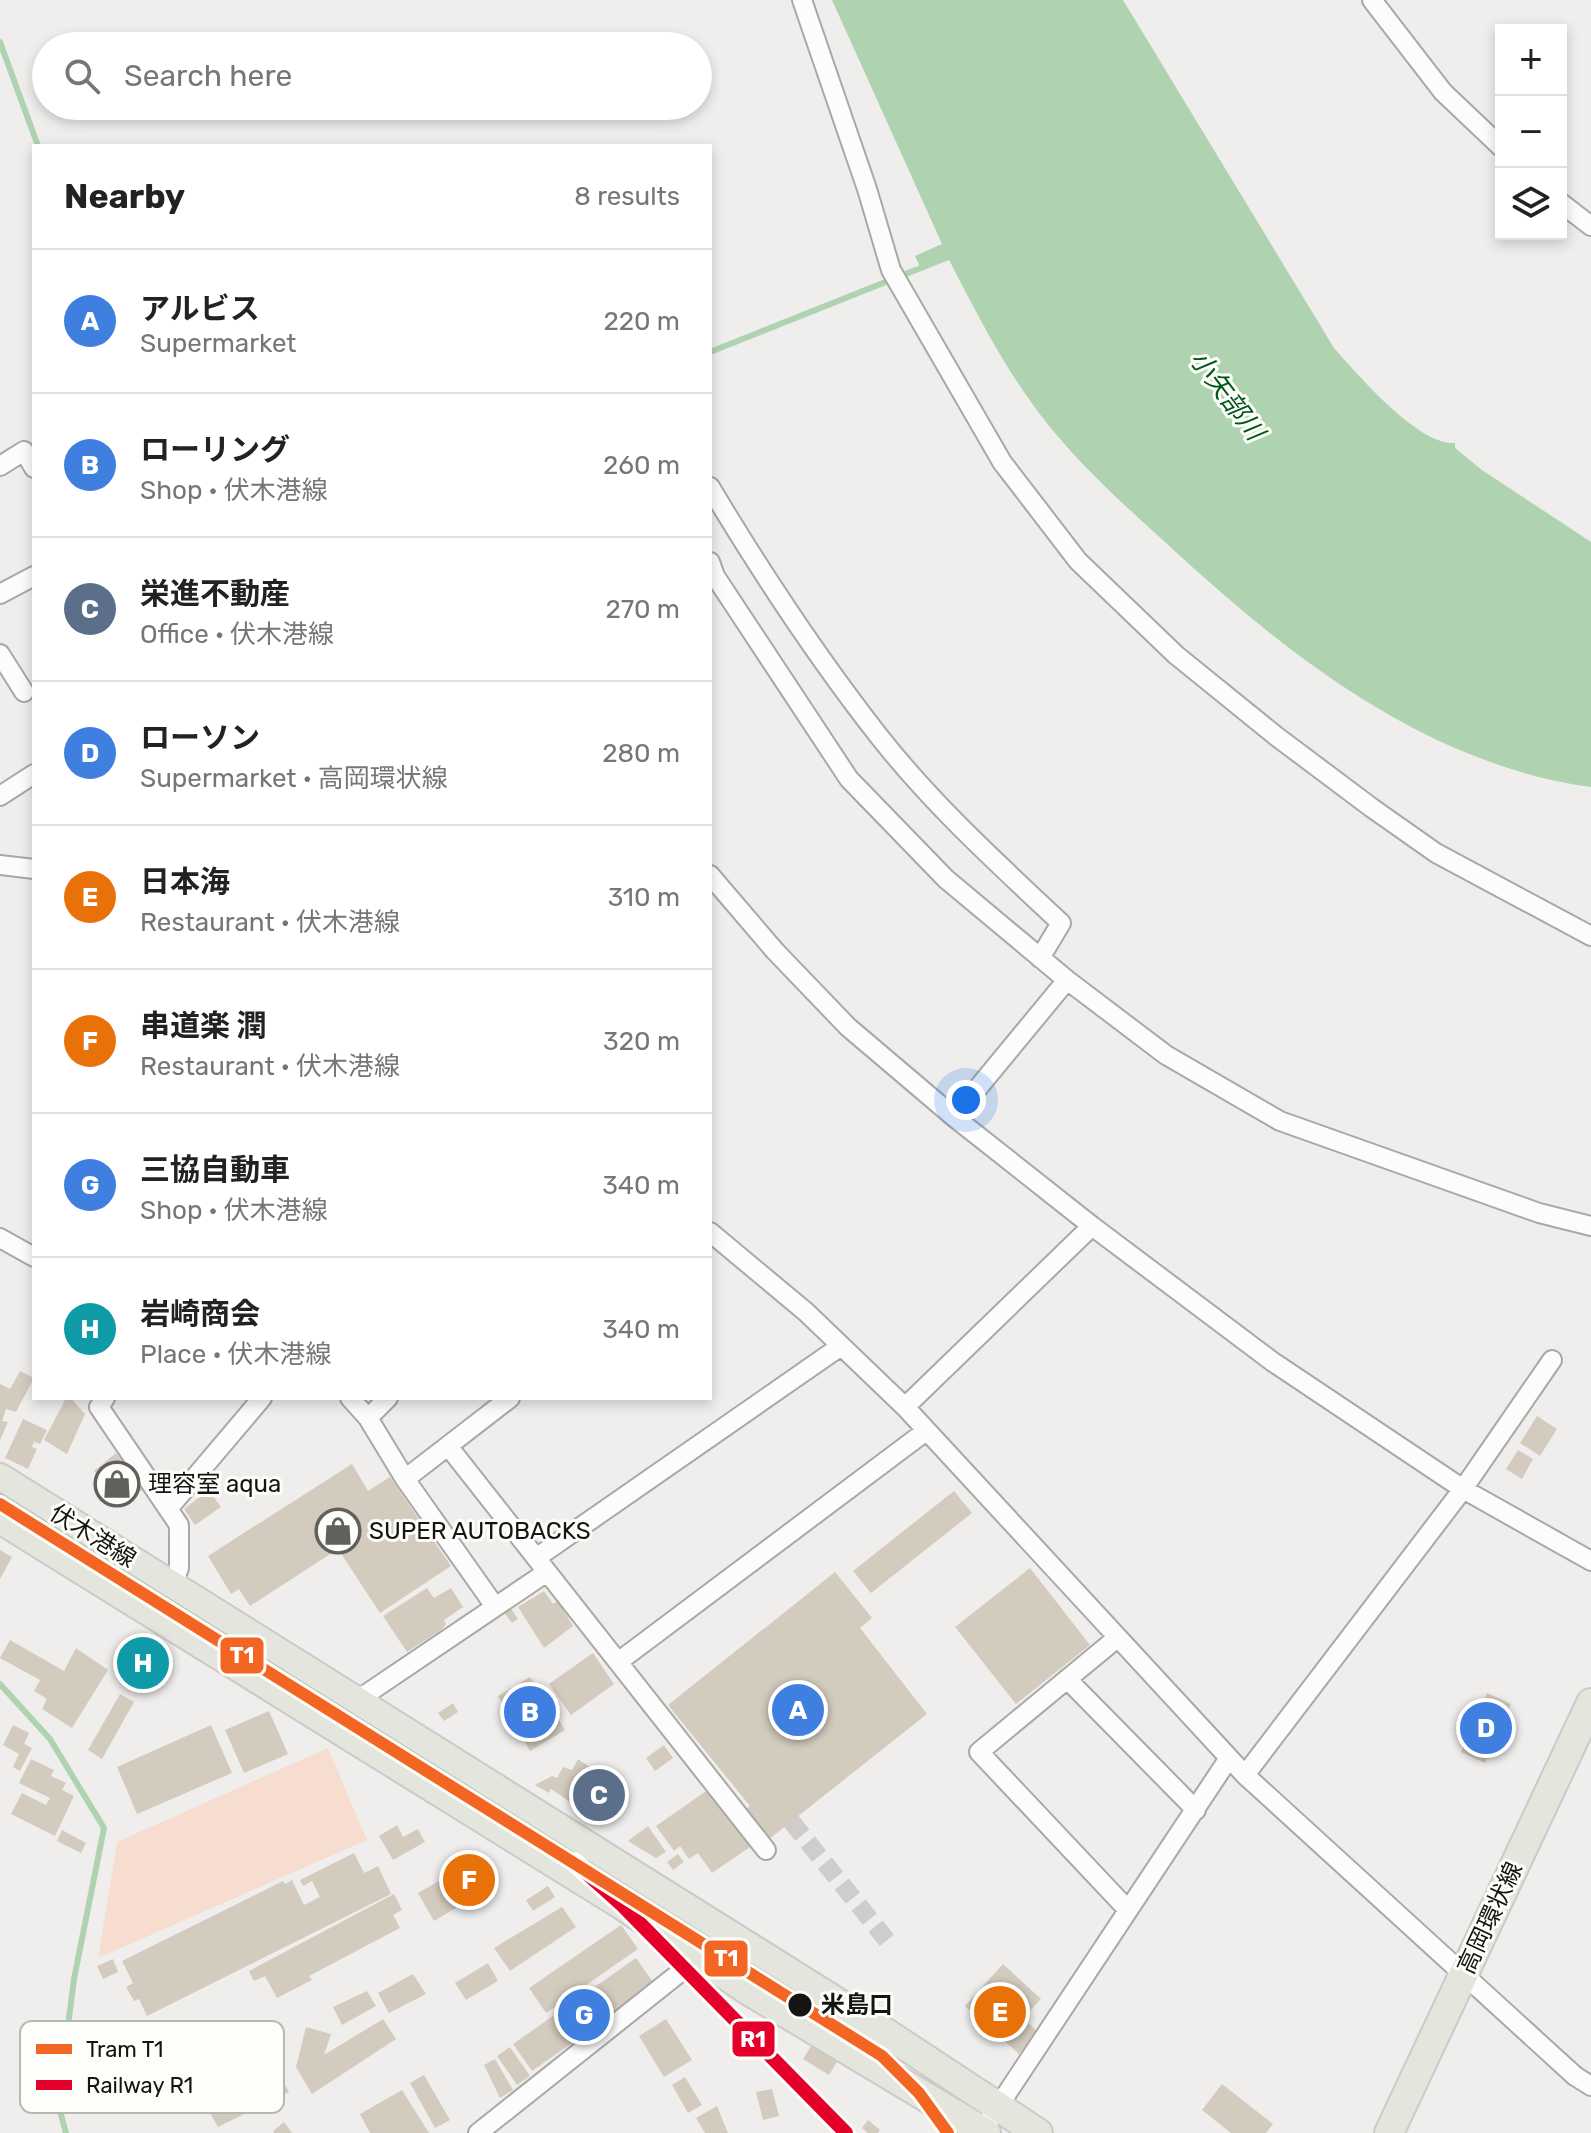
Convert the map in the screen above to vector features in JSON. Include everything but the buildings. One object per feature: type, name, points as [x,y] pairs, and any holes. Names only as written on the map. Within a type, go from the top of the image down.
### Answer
[{"type":"main road","name":"伏木港線","points":[[0,1478],[1038,2133]]},
{"type":"main road","name":"伏木港線","points":[[0,1519],[700,1955],[746,1989],[984,2132]]},
{"type":"main road","name":"高岡環状線","points":[[1389,2133],[1591,1703]]},
{"type":"street","points":[[802,0],[867,189],[891,270],[1002,462],[1078,561],[1176,655],[1372,808],[1436,853],[1585,935]]},
{"type":"street","points":[[1372,0],[1443,92],[1495,141]]},
{"type":"street","points":[[1567,208],[1591,226]]},
{"type":"street","points":[[0,466],[24,451],[32,465]]},
{"type":"street","points":[[712,490],[743,542],[879,736],[980,848],[1061,923],[1040,958]]},
{"type":"street","points":[[712,568],[849,779],[946,879],[1067,980],[1166,1055],[1280,1121],[1539,1213],[1591,1226]]},
{"type":"street","points":[[0,594],[32,577]]},
{"type":"street","points":[[0,654],[24,692]]},
{"type":"street","points":[[0,796],[32,775]]},
{"type":"street","points":[[0,865],[32,869]]},
{"type":"street","points":[[712,877],[775,951],[848,1027],[954,1117],[1092,1226],[1273,1362],[1463,1489],[1591,1561]]},
{"type":"street","points":[[954,1117],[1067,980]]},
{"type":"street","points":[[905,1407],[1092,1226]]},
{"type":"street","points":[[0,1238],[32,1256]]},
{"type":"street","points":[[715,1242],[841,1346],[905,1407],[1245,1775],[1462,1976],[1575,2076],[1591,2086]]},
{"type":"street","points":[[356,1701],[494,1605],[541,1565],[841,1346]]},
{"type":"street","points":[[1245,1775],[1463,1489],[1552,1360]]},
{"type":"street","points":[[104,1400],[99,1407],[179,1525],[179,1568],[172,1586]]},
{"type":"street","points":[[168,1509],[260,1400]]},
{"type":"street","points":[[352,1400],[368,1418],[405,1479],[494,1605]]},
{"type":"street","points":[[368,1418],[386,1400]]},
{"type":"street","points":[[405,1479],[507,1400]]},
{"type":"street","points":[[618,1662],[926,1431]]},
{"type":"street","points":[[448,1446],[766,1850]]},
{"type":"street","points":[[1117,1638],[979,1752],[1128,1910]]},
{"type":"street","points":[[1067,1679],[1196,1810]]},
{"type":"street","points":[[984,2132],[1229,1758]]},
{"type":"street","points":[[478,2133],[727,1935]]},
{"type":"shaded area","points":[[328,1748],[367,1840],[98,1958],[117,1842]]},
{"type":"water","name":"小矢部川","points":[[832,0],[1123,0],[1334,348],[1373,391],[1407,421],[1440,441],[1455,443],[1455,448],[1482,470],[1591,542],[1591,787],[1530,774],[1471,755],[1415,729],[1361,698],[1260,625],[1166,543],[1084,465],[1053,431],[1013,375],[947,256],[920,267],[915,256],[942,244]]},
{"type":"waterway","points":[[0,42],[37,144]]},
{"type":"waterway","points":[[712,351],[956,254]]},
{"type":"waterway","points":[[0,1684],[50,1739],[104,1828],[69,2021]]},
{"type":"waterway","points":[[60,2113],[66,2133]]},
{"type":"tunnel","points":[[791,1821],[889,1943]]},
{"type":"tram line","points":[[0,1493],[804,1997],[841,2021],[882,2056]]},
{"type":"tram line","name":"T1","points":[[0,1504],[882,2056],[919,2093],[948,2133]]},
{"type":"tram line","points":[[574,1862],[622,1905],[846,2133]]},
{"type":"rail line","name":"R1","points":[[574,1862],[622,1905],[846,2133]]},
{"type":"place","name":"理容室 aqua","points":[[117,1484]]},
{"type":"place","name":"SUPER AUTOBACKS","points":[[338,1531]]},
{"type":"place","name":"岩崎商会","points":[[143,1663]]},
{"type":"place","name":"アルビス","points":[[798,1710]]},
{"type":"place","name":"ローリング","points":[[530,1712]]},
{"type":"place","name":"ローソン","points":[[1486,1728]]},
{"type":"place","name":"栄進不動産","points":[[599,1795]]},
{"type":"place","name":"串道楽 潤","points":[[469,1880]]},
{"type":"place","name":"米島口","points":[[800,2005]]},
{"type":"place","name":"日本海","points":[[1000,2012]]},
{"type":"place","name":"三協自動車","points":[[584,2015]]}]
